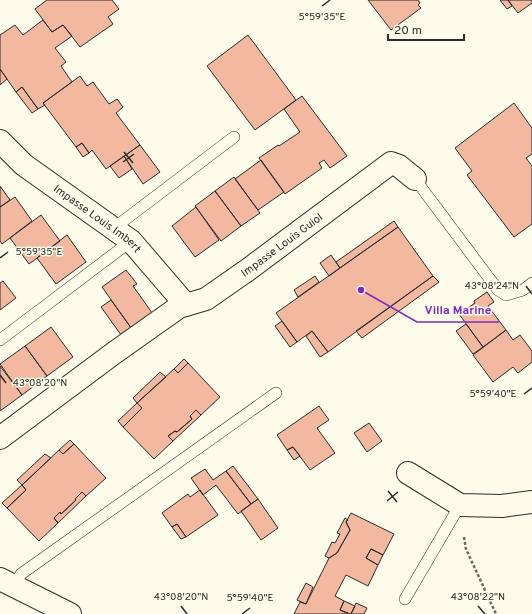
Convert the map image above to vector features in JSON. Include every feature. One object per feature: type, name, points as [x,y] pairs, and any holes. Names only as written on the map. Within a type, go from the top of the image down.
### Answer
[{"type":"street","name":"Impasse Louis Imbert","points":[[0,141],[24,165],[131,241],[186,305]]},
{"type":"street","name":"Impasse Louis Guiol","points":[[0,438],[179,306],[206,299],[249,269],[391,163],[399,166],[416,179]]},
{"type":"street","points":[[408,473],[460,504],[502,506],[532,502]]},
{"type":"street","points":[[7,583],[70,614]]},
{"type":"lane","points":[[114,228],[234,137]]},
{"type":"lane","name":"Impasse Louis Guiol","points":[[416,179],[498,290],[506,295],[523,290],[532,283]]},
{"type":"lane","points":[[0,340],[131,241]]},
{"type":"lane","points":[[7,583],[276,393]]},
{"type":"lane","points":[[404,599],[460,504]]},
{"type":"path","points":[[460,504],[466,549],[496,614]]},
{"type":"building","points":[[47,0],[112,0],[119,9],[108,17],[113,24],[80,47],[63,25],[52,32],[35,9]]},
{"type":"building","points":[[368,0],[418,0],[420,3],[418,5],[421,8],[391,30]]},
{"type":"building","points":[[500,0],[508,0],[512,6],[507,9]]},
{"type":"building","points":[[508,0],[532,0],[532,3],[518,13]]},
{"type":"building","points":[[43,20],[52,32],[63,25],[72,36],[55,48],[66,62],[61,66],[72,82],[43,103],[45,105],[38,109],[22,87],[16,92],[0,69],[0,35],[15,25],[23,35]]},
{"type":"building","points":[[248,35],[296,100],[255,130],[207,66]]},
{"type":"building","points":[[0,69],[7,79],[0,85]]},
{"type":"building","points":[[80,76],[87,86],[93,82],[109,104],[117,99],[123,107],[116,113],[140,145],[106,169],[92,150],[89,153],[82,143],[76,147],[43,103]]},
{"type":"building","points":[[22,87],[38,109],[32,113],[16,92]]},
{"type":"building","points":[[302,96],[347,156],[330,168],[324,160],[319,163],[322,168],[285,194],[259,158],[300,132],[284,109]]},
{"type":"building","points":[[514,103],[532,128],[532,154],[526,158],[532,166],[532,224],[514,237],[467,175],[472,171],[455,148]]},
{"type":"building","points":[[82,143],[89,153],[83,157],[76,147]]},
{"type":"building","points":[[140,145],[160,172],[143,184],[124,156]]},
{"type":"building","points":[[124,156],[132,169],[119,178],[110,166]]},
{"type":"building","points":[[261,160],[284,192],[258,210],[235,179]]},
{"type":"building","points":[[234,177],[260,213],[241,226],[215,191]]},
{"type":"building","points":[[0,186],[10,200],[0,207]]},
{"type":"building","points":[[215,191],[241,226],[221,241],[195,206]]},
{"type":"building","points":[[15,197],[32,221],[2,244],[0,241],[0,207]]},
{"type":"building","points":[[196,207],[219,240],[195,257],[172,226]]},
{"type":"building","points":[[41,215],[60,241],[29,264],[10,238]]},
{"type":"building","points":[[394,221],[398,227],[340,268],[336,262]]},
{"type":"building","points":[[398,227],[433,276],[328,352],[312,331],[297,342],[276,313]]},
{"type":"building","points":[[67,235],[86,262],[56,284],[37,258]]},
{"type":"building","points":[[331,255],[340,268],[329,276],[320,263]]},
{"type":"building","points":[[126,270],[137,284],[133,286],[155,317],[134,332],[102,287]]},
{"type":"building","points":[[315,276],[319,282],[298,297],[294,290]]},
{"type":"building","points":[[433,276],[439,282],[362,338],[356,331]]},
{"type":"building","points":[[3,281],[16,298],[0,310],[0,283]]},
{"type":"building","points":[[487,292],[494,302],[488,306],[506,330],[483,347],[459,314],[475,303],[474,301]]},
{"type":"building","points":[[111,300],[134,332],[124,339],[101,307]]},
{"type":"building","points":[[282,321],[297,342],[290,347],[275,326]]},
{"type":"building","points":[[466,324],[483,347],[473,354],[456,331]]},
{"type":"building","points":[[51,327],[73,357],[47,376],[25,346]]},
{"type":"building","points":[[506,330],[513,340],[520,335],[532,351],[532,362],[518,373],[513,367],[493,382],[473,355]]},
{"type":"building","points":[[312,331],[328,352],[320,357],[306,336]]},
{"type":"building","points":[[25,346],[47,376],[22,395],[0,364]]},
{"type":"building","points":[[184,359],[188,363],[178,373],[174,369]]},
{"type":"building","points":[[188,363],[220,397],[201,415],[196,410],[190,416],[192,419],[177,432],[175,431],[168,436],[173,441],[154,459],[123,427],[142,408],[137,403],[174,369],[178,373]]},
{"type":"building","points":[[0,366],[22,395],[0,411]]},
{"type":"building","points":[[160,372],[166,377],[137,403],[133,398]]},
{"type":"building","points":[[137,403],[142,408],[123,427],[118,421]]},
{"type":"building","points":[[319,406],[329,420],[317,428],[335,453],[310,470],[293,447],[287,450],[277,435]]},
{"type":"building","points":[[196,410],[201,415],[173,441],[168,436],[175,431],[177,432],[192,419],[190,416]]},
{"type":"building","points":[[369,423],[382,441],[367,452],[354,433]]},
{"type":"building","points":[[70,440],[74,444],[63,454],[59,450]]},
{"type":"building","points":[[74,444],[106,478],[86,496],[82,492],[61,514],[60,512],[54,518],[58,523],[39,541],[7,508],[26,490],[22,485],[59,450],[63,454]]},
{"type":"building","points":[[293,447],[300,456],[294,460],[287,450]]},
{"type":"building","points":[[45,454],[51,458],[22,485],[17,480]]},
{"type":"building","points":[[233,466],[258,499],[251,504],[226,471]]},
{"type":"building","points":[[205,469],[213,480],[226,471],[251,504],[238,514],[216,485],[203,495],[191,478]]},
{"type":"building","points":[[22,485],[26,490],[7,508],[2,503]]},
{"type":"building","points":[[200,490],[218,515],[186,537],[177,524],[172,527],[162,513],[188,494],[190,497]]},
{"type":"building","points":[[82,492],[86,496],[58,523],[54,518],[60,512],[61,514]]},
{"type":"building","points":[[258,499],[278,528],[261,540],[241,511]]},
{"type":"building","points":[[351,513],[394,534],[383,555],[371,549],[366,558],[378,565],[368,586],[346,575],[335,596],[344,601],[340,610],[348,614],[294,614],[300,602],[306,604],[329,558],[337,553],[350,530],[346,522]]},
{"type":"building","points":[[345,518],[348,520],[346,522],[350,530],[337,553],[329,558],[325,556],[332,542],[335,543],[340,534],[337,533]]},
{"type":"building","points":[[177,524],[186,537],[181,539],[172,527]]},
{"type":"building","points":[[371,549],[383,555],[378,565],[366,558]]},
{"type":"building","points":[[306,583],[313,587],[306,604],[297,600]]},
{"type":"building","points":[[344,601],[355,606],[351,614],[340,610]]},
{"type":"building","points":[[356,603],[367,608],[364,614],[351,614]]},
{"type":"place","name":"Villa Marine","points":[[361,290]]}]
